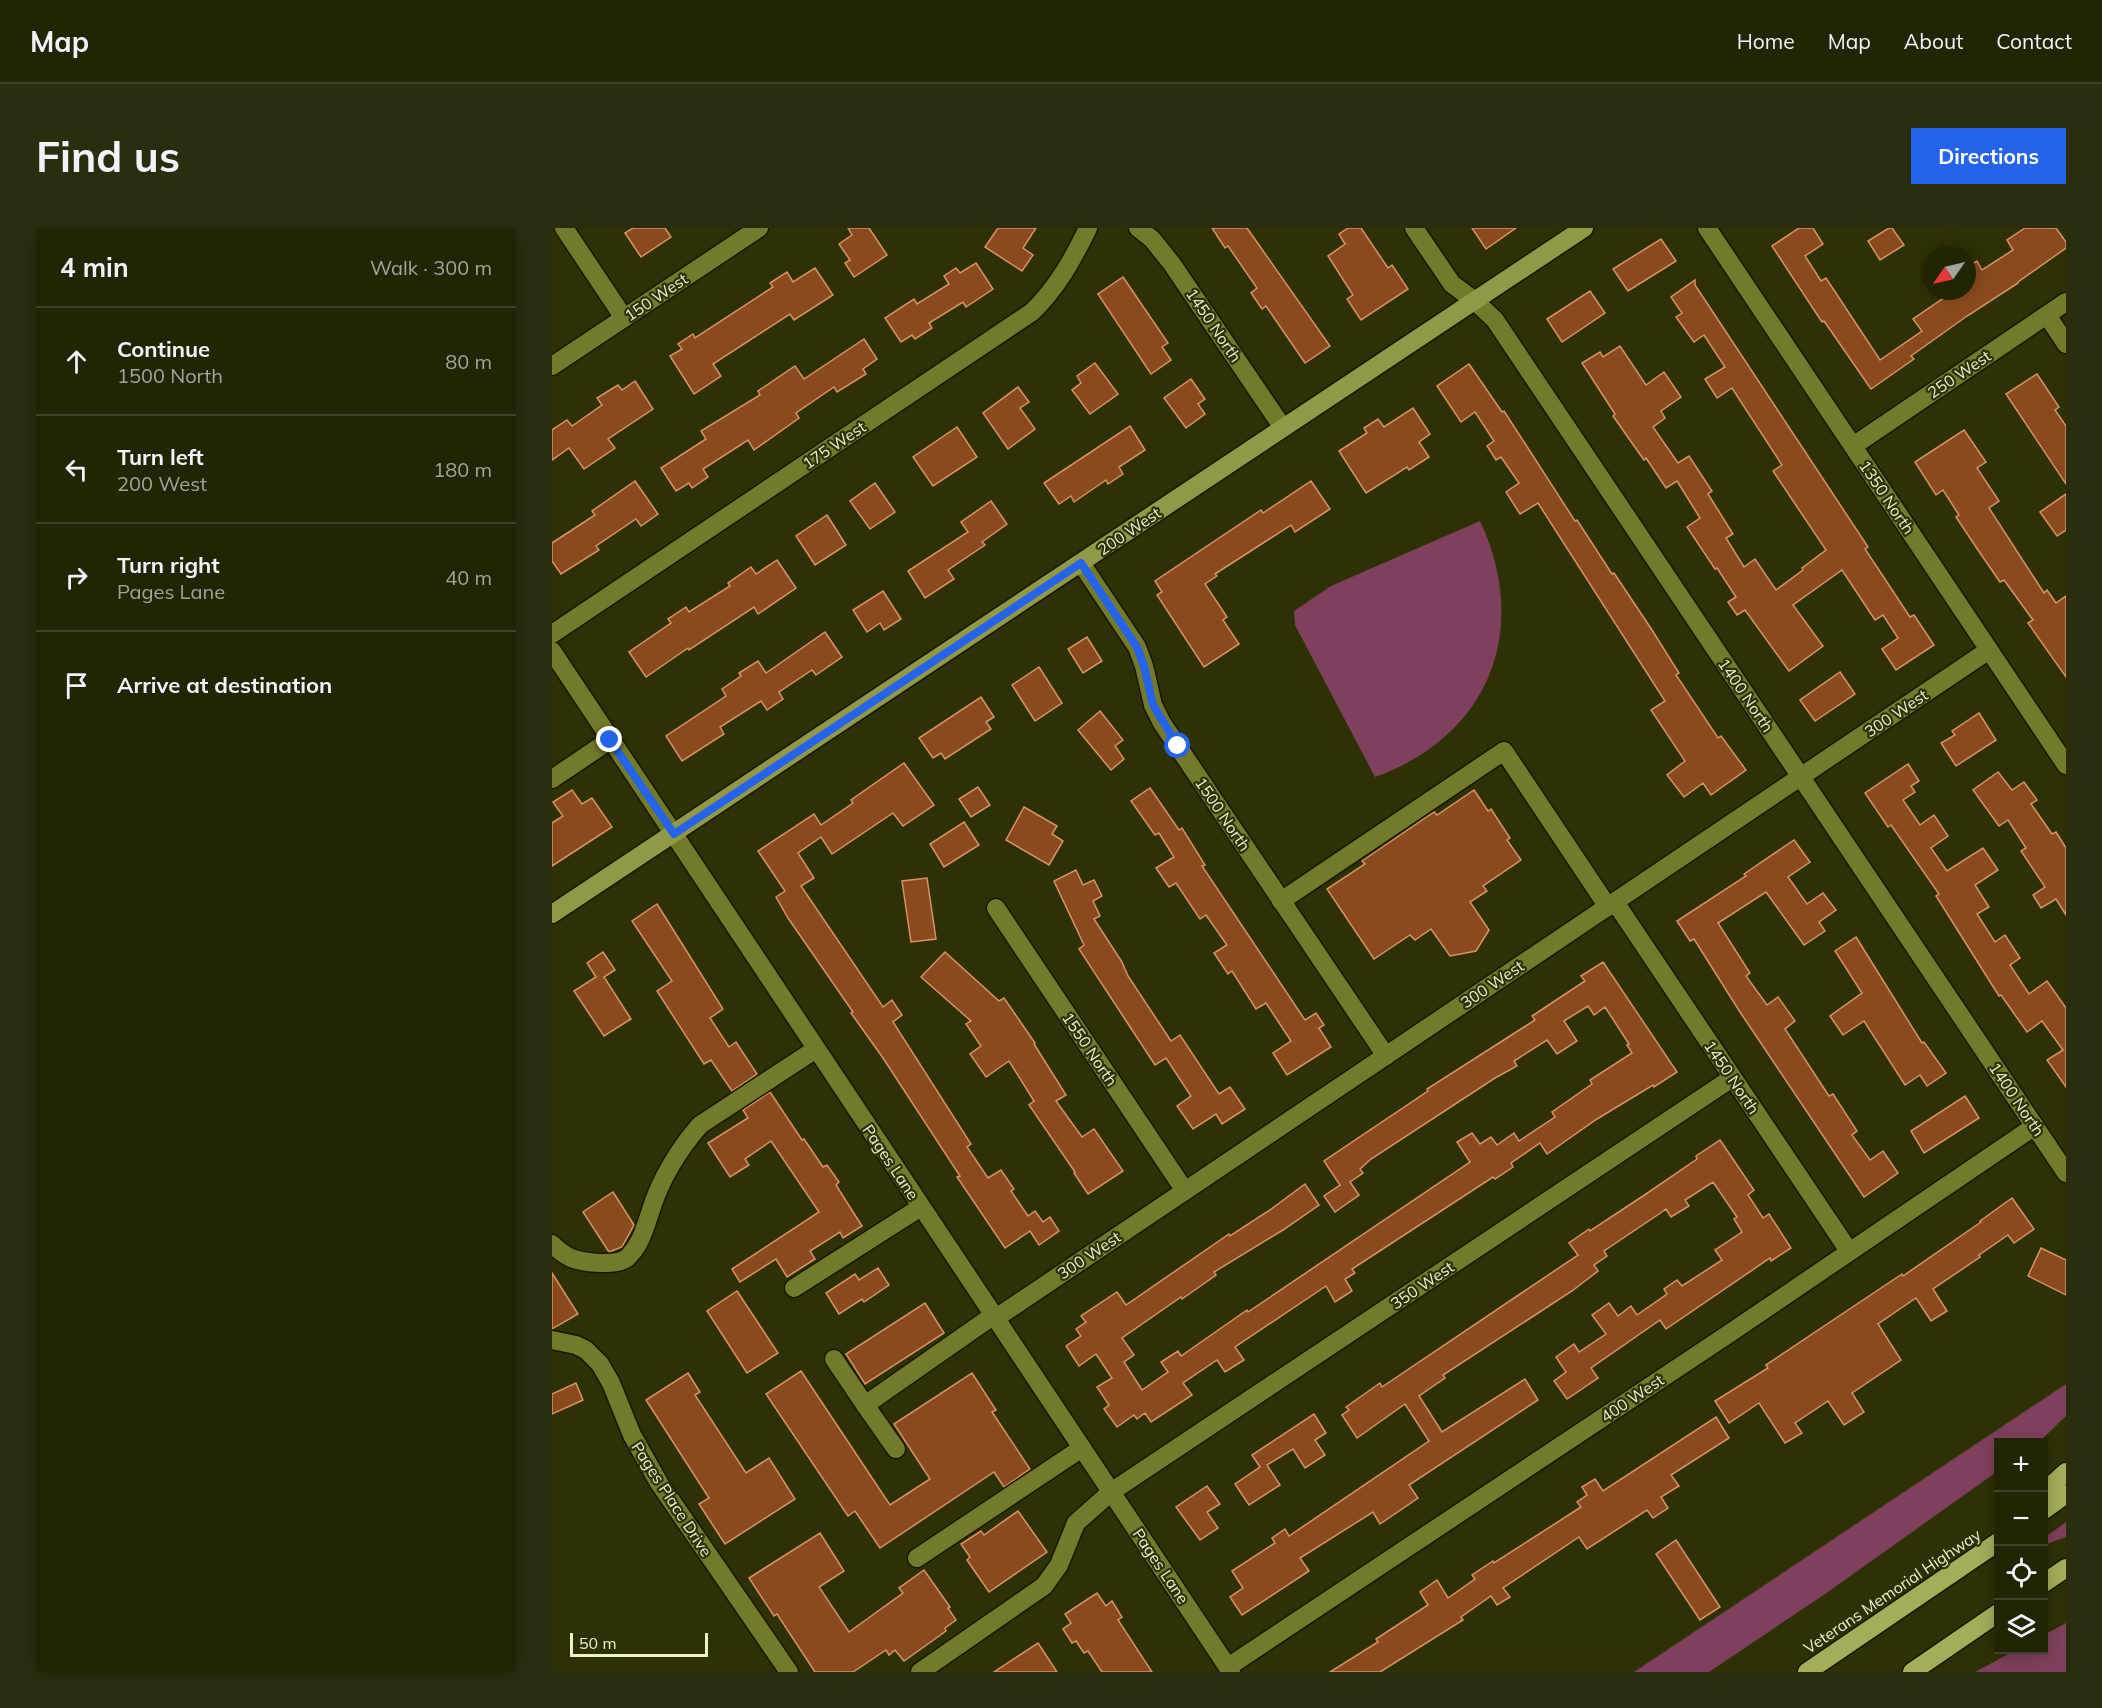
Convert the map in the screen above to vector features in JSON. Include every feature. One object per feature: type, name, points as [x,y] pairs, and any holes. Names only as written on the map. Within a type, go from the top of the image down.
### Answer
[{"type":"highway","points":[[2048,1488],[2066,1472]]},
{"type":"highway","points":[[2048,1507],[2066,1494]]},
{"type":"highway","points":[[1959,1571],[1994,1538]]},
{"type":"highway","name":"Veterans Memorial Highway","points":[[1807,1672],[1959,1571],[1994,1545]]},
{"type":"highway","points":[[2048,1580],[2066,1568]]},
{"type":"highway","points":[[2048,1588],[2066,1579]]},
{"type":"highway","points":[[1912,1672],[1994,1616]]},
{"type":"main road","name":"200 West","points":[[555,912],[1475,301],[1577,230]]},
{"type":"street","points":[[564,228],[624,318]]},
{"type":"street","name":"150 West","points":[[552,366],[759,228]]},
{"type":"street","name":"175 West","points":[[552,634],[1032,312],[1060,280],[1088,228]]},
{"type":"street","name":"1450 North","points":[[1138,228],[1152,239],[1173,264],[1283,428]]},
{"type":"street","name":"1400 North","points":[[1414,228],[1452,284],[1495,320],[2066,1173]]},
{"type":"street","name":"1350 North","points":[[1707,228],[2066,765]]},
{"type":"street","name":"250 West","points":[[1853,446],[2066,302]]},
{"type":"street","points":[[2047,315],[2066,344]]},
{"type":"street","name":"1500 North","points":[[1081,563],[1137,647],[1153,705],[1162,723],[1386,1056]]},
{"type":"street","name":"300 West","points":[[865,1405],[1989,650]]},
{"type":"street","name":"Pages Lane","points":[[552,651],[1229,1669]]},
{"type":"street","points":[[552,779],[610,740]]},
{"type":"street","name":"1450 North","points":[[1281,901],[1504,751],[1732,1078],[1849,1251]]},
{"type":"street","name":"1550 North","points":[[996,908],[1185,1191]]},
{"type":"street","points":[[552,1244],[571,1258],[593,1262],[622,1261],[628,1257],[642,1237],[651,1209],[673,1163],[700,1125],[816,1049]]},
{"type":"street","name":"350 West","points":[[1111,1492],[1732,1078]]},
{"type":"street","name":"400 West","points":[[1229,1669],[2035,1126]]},
{"type":"street","points":[[794,1288],[921,1207]]},
{"type":"street","name":"Pages Place Drive","points":[[552,1340],[576,1345],[586,1350],[600,1364],[611,1383],[624,1418],[649,1468],[789,1672]]},
{"type":"street","points":[[834,1359],[896,1449]]},
{"type":"street","points":[[916,1558],[1082,1449]]},
{"type":"street","points":[[920,1672],[1044,1586],[1059,1565],[1076,1523],[1111,1492]]},
{"type":"shaded area","points":[[1480,521],[1495,562],[1501,601],[1499,639],[1489,674],[1472,707],[1447,735],[1414,759],[1375,777],[1295,625],[1294,611],[1331,586]]},
{"type":"shaded area","points":[[2066,1384],[2066,1416],[2043,1438],[1994,1438],[1994,1474],[1825,1594],[1709,1672],[1634,1672]]},
{"type":"shaded area","points":[[2066,1522],[2066,1537],[2048,1544],[2048,1535]]},
{"type":"shaded area","points":[[2066,1623],[2066,1672],[1975,1672],[2009,1654],[2048,1654],[2048,1633]]},
{"type":"building","points":[[633,228],[665,228],[671,237],[641,257],[625,233]]},
{"type":"building","points":[[848,228],[869,228],[887,255],[854,277],[845,263],[850,260],[839,244],[852,235]]},
{"type":"building","points":[[998,228],[1036,228],[1023,248],[1033,255],[1022,271],[985,247]]},
{"type":"building","points":[[1212,228],[1247,228],[1330,346],[1305,363],[1266,306],[1262,309],[1251,293],[1257,288],[1228,246],[1225,248]]},
{"type":"building","points":[[1348,228],[1361,228],[1388,268],[1392,265],[1408,289],[1361,320],[1347,299],[1353,295],[1328,256],[1345,244],[1339,234]]},
{"type":"building","points":[[1472,228],[1516,228],[1486,249]]},
{"type":"building","points":[[1799,228],[1813,228],[1823,244],[1805,256],[1821,281],[1826,278],[1880,360],[1922,331],[1913,319],[1941,300],[1976,300],[1976,262],[1982,270],[2013,250],[2007,240],[2025,228],[2056,228],[2066,242],[2066,248],[1911,356],[1914,359],[1871,389],[1824,321],[1822,322],[1772,246]]},
{"type":"building","points":[[1892,228],[1904,245],[1880,260],[1868,241]]},
{"type":"building","points":[[1661,239],[1676,261],[1628,291],[1613,269]]},
{"type":"building","points":[[976,263],[993,289],[966,307],[963,302],[929,323],[932,328],[915,339],[912,335],[901,342],[885,318],[914,299],[917,304],[949,284],[944,276],[956,268],[960,273]]},
{"type":"building","points":[[815,268],[833,295],[794,320],[790,314],[713,364],[721,376],[694,394],[670,356],[682,349],[678,344],[693,334],[695,338],[773,287],[770,283],[787,272],[793,282]]},
{"type":"building","points":[[1123,277],[1168,343],[1162,347],[1171,360],[1151,374],[1098,294]]},
{"type":"building","points":[[1695,280],[1695,285],[1868,547],[1865,549],[1910,617],[1914,615],[1934,645],[1896,670],[1882,649],[1898,638],[1883,615],[1875,620],[1842,570],[1793,605],[1823,646],[1789,671],[1745,610],[1737,615],[1728,602],[1736,597],[1687,527],[1700,518],[1677,481],[1666,488],[1613,416],[1615,414],[1582,363],[1600,352],[1603,357],[1620,346],[1646,385],[1664,372],[1681,397],[1661,411],[1665,418],[1653,427],[1678,463],[1689,456],[1712,491],[1708,494],[1733,534],[1726,538],[1744,567],[1755,559],[1776,590],[1826,550],[1773,471],[1782,465],[1732,388],[1717,398],[1705,379],[1725,367],[1704,335],[1694,342],[1676,317],[1682,313],[1671,297]]},
{"type":"building","points":[[1590,291],[1605,313],[1562,342],[1547,319]]},
{"type":"building","points":[[864,339],[877,359],[863,369],[866,374],[837,392],[834,387],[796,413],[799,418],[754,450],[748,440],[703,469],[708,477],[692,488],[689,483],[676,491],[661,468],[706,439],[701,431],[760,395],[758,391],[795,366],[804,379]]},
{"type":"building","points":[[1095,363],[1118,394],[1090,414],[1072,390],[1081,383],[1077,376]]},
{"type":"building","points":[[1469,364],[1502,412],[1504,411],[1575,521],[1577,520],[1652,630],[1679,673],[1676,675],[1718,738],[1721,736],[1746,770],[1711,795],[1703,783],[1684,797],[1667,775],[1685,761],[1651,710],[1665,701],[1538,503],[1520,514],[1506,492],[1519,483],[1501,457],[1496,460],[1487,446],[1494,441],[1475,412],[1461,422],[1437,386]]},
{"type":"building","points":[[2037,374],[2059,407],[2055,410],[2066,426],[2066,484],[2006,394]]},
{"type":"building","points":[[1191,379],[1205,399],[1198,404],[1205,414],[1186,428],[1164,398]]},
{"type":"building","points":[[635,381],[653,409],[608,439],[615,448],[584,469],[569,448],[552,460],[552,430],[567,420],[572,426],[602,405],[597,398],[618,385],[622,390]]},
{"type":"building","points":[[1018,387],[1029,402],[1020,408],[1035,429],[1008,449],[983,413]]},
{"type":"building","points":[[1413,408],[1430,434],[1419,442],[1429,457],[1409,470],[1407,467],[1366,493],[1339,451],[1367,433],[1364,428],[1378,419],[1384,427]]},
{"type":"building","points":[[1130,426],[1145,450],[1119,467],[1123,474],[1108,484],[1106,480],[1074,502],[1071,496],[1059,504],[1044,483]]},
{"type":"building","points":[[957,427],[977,457],[933,486],[913,457]]},
{"type":"building","points":[[1964,430],[1986,462],[1977,468],[1999,501],[1989,508],[2044,593],[2047,590],[2056,603],[2066,596],[2066,677],[2028,623],[2033,620],[2004,580],[2000,582],[1956,517],[1959,515],[1943,490],[1936,495],[1915,462]]},
{"type":"building","points":[[635,481],[658,514],[641,526],[636,519],[596,546],[599,550],[561,574],[552,561],[552,543],[595,515],[592,511]]},
{"type":"building","points":[[1311,481],[1330,509],[1295,532],[1291,525],[1215,574],[1217,576],[1205,584],[1227,617],[1223,620],[1239,644],[1204,667],[1157,595],[1162,592],[1155,581],[1261,510],[1263,513]]},
{"type":"building","points":[[875,483],[895,512],[870,529],[850,501]]},
{"type":"building","points":[[2066,494],[2066,530],[2057,536],[2040,512]]},
{"type":"building","points":[[991,501],[1007,524],[982,542],[985,545],[948,570],[954,579],[925,598],[908,571],[968,532],[961,522]]},
{"type":"building","points":[[827,515],[846,545],[815,565],[796,536]]},
{"type":"building","points":[[777,560],[796,588],[758,614],[754,607],[646,677],[629,652],[671,623],[668,619],[686,607],[689,612],[730,586],[728,583],[751,567],[756,574]]},
{"type":"building","points":[[883,591],[901,619],[884,630],[880,623],[867,632],[853,610]]},
{"type":"building","points":[[825,632],[842,657],[816,675],[812,670],[779,692],[783,699],[767,710],[761,701],[720,727],[724,734],[682,761],[666,736],[726,696],[722,689],[741,676],[739,673],[758,661],[766,673]]},
{"type":"building","points":[[1087,637],[1102,661],[1083,673],[1068,649]]},
{"type":"building","points":[[1039,667],[1062,703],[1035,721],[1012,685]]},
{"type":"building","points":[[1840,672],[1855,694],[1815,721],[1800,700]]},
{"type":"building","points":[[981,697],[994,717],[986,722],[991,729],[945,759],[941,753],[933,758],[919,738]]},
{"type":"building","points":[[1100,711],[1123,740],[1115,746],[1124,759],[1111,770],[1078,730]]},
{"type":"building","points":[[1979,713],[1996,740],[1956,766],[1941,743],[1955,735],[1952,731]]},
{"type":"building","points":[[904,763],[934,805],[903,826],[893,813],[832,854],[821,837],[798,853],[814,878],[801,886],[883,1007],[892,1000],[902,1015],[893,1022],[971,1144],[967,1147],[988,1178],[1001,1170],[1014,1189],[1011,1191],[1028,1216],[1035,1211],[1043,1222],[1050,1217],[1059,1231],[1039,1245],[1030,1231],[1005,1248],[957,1177],[960,1176],[883,1058],[851,1013],[853,1012],[788,918],[776,897],[785,891],[758,851],[814,814],[821,825],[853,803],[851,800]]},
{"type":"building","points":[[1908,764],[1919,781],[1911,786],[1915,792],[1903,800],[1920,825],[1934,815],[1948,836],[1931,848],[1947,871],[1983,848],[1998,870],[1975,885],[1989,907],[1977,914],[1995,942],[2005,935],[2020,958],[2010,965],[2029,994],[2047,981],[2066,1008],[2066,1087],[2047,1060],[2063,1050],[2042,1021],[2027,1032],[2001,995],[1999,996],[1936,896],[1939,894],[1891,825],[1888,827],[1865,793]]},
{"type":"building","points":[[1998,772],[2012,790],[2024,782],[2037,800],[2031,804],[2052,834],[2056,832],[2066,848],[2066,915],[2056,899],[2041,908],[2033,895],[2045,887],[2021,851],[2026,848],[2008,820],[1999,826],[1973,790]]},
{"type":"building","points":[[978,787],[990,805],[971,817],[959,799]]},
{"type":"building","points":[[1150,788],[1179,830],[1182,828],[1205,865],[1202,866],[1305,1020],[1316,1013],[1324,1025],[1319,1028],[1331,1047],[1287,1075],[1273,1053],[1291,1041],[1266,1003],[1256,1009],[1232,971],[1228,974],[1214,953],[1227,945],[1206,915],[1200,919],[1176,883],[1169,887],[1156,868],[1174,857],[1159,833],[1155,835],[1131,801]]},
{"type":"building","points":[[572,790],[582,804],[592,798],[612,827],[552,866],[552,823],[563,816],[553,802]]},
{"type":"building","points":[[1474,790],[1488,811],[1491,809],[1510,838],[1507,840],[1521,860],[1483,886],[1487,891],[1470,902],[1489,930],[1476,951],[1450,956],[1431,929],[1415,940],[1410,935],[1374,959],[1327,889],[1365,864],[1362,861],[1434,812],[1437,815]]},
{"type":"building","points":[[1024,807],[1057,826],[1052,834],[1063,841],[1049,865],[1006,840]]},
{"type":"building","points":[[964,822],[979,845],[944,867],[930,844]]},
{"type":"building","points":[[1794,840],[1810,862],[1788,877],[1807,904],[1823,893],[1836,910],[1819,922],[1825,931],[1804,945],[1766,892],[1718,923],[1750,973],[1746,976],[1767,1005],[1778,997],[1795,1021],[1785,1029],[1829,1096],[1833,1094],[1857,1131],[1852,1135],[1870,1160],[1883,1151],[1898,1173],[1864,1197],[1694,939],[1690,941],[1677,921],[1746,876],[1744,874]]},
{"type":"building","points":[[1076,870],[1083,885],[1094,880],[1102,896],[1093,901],[1100,916],[1094,919],[1171,1041],[1180,1035],[1219,1094],[1230,1087],[1245,1109],[1222,1124],[1216,1114],[1193,1129],[1177,1106],[1191,1096],[1166,1058],[1155,1065],[1079,949],[1084,945],[1054,881]]},
{"type":"building","points":[[927,878],[936,939],[911,942],[902,881]]},
{"type":"building","points":[[657,904],[723,1009],[710,1018],[729,1047],[736,1042],[757,1074],[732,1091],[711,1060],[704,1064],[657,991],[672,981],[632,921]]},
{"type":"building","points":[[1856,937],[1922,1043],[1924,1042],[1946,1073],[1927,1086],[1920,1075],[1905,1085],[1864,1021],[1843,1035],[1830,1016],[1862,993],[1835,951]]},
{"type":"building","points":[[603,952],[615,970],[604,977],[631,1019],[604,1036],[574,991],[596,977],[587,963]]},
{"type":"building","points":[[945,952],[999,1001],[1004,998],[1035,1043],[1066,1095],[1056,1101],[1082,1137],[1094,1129],[1123,1171],[1088,1194],[1029,1105],[1034,1101],[1009,1061],[986,1077],[970,1054],[981,1046],[966,1024],[971,1021],[921,977]]},
{"type":"building","points":[[1603,962],[1677,1072],[1597,1119],[1547,1154],[1540,1143],[1511,1163],[1513,1167],[1495,1179],[1493,1177],[1352,1269],[1355,1273],[1345,1279],[1352,1291],[1335,1302],[1326,1286],[1235,1347],[1244,1360],[1225,1372],[1217,1360],[1183,1383],[1192,1395],[1151,1422],[1145,1413],[1137,1419],[1134,1415],[1117,1427],[1104,1409],[1109,1405],[1097,1387],[1112,1378],[1096,1354],[1079,1366],[1066,1346],[1081,1336],[1076,1329],[1086,1322],[1081,1316],[1117,1292],[1126,1305],[1229,1234],[1230,1236],[1270,1210],[1305,1184],[1319,1205],[1214,1272],[1216,1275],[1122,1338],[1134,1355],[1124,1362],[1142,1390],[1168,1372],[1161,1362],[1178,1351],[1181,1356],[1470,1162],[1457,1142],[1472,1133],[1480,1144],[1491,1137],[1497,1145],[1514,1133],[1519,1141],[1555,1117],[1552,1112],[1592,1084],[1590,1080],[1632,1053],[1627,1045],[1629,1044],[1605,1007],[1594,1015],[1588,1006],[1564,1021],[1577,1041],[1557,1054],[1547,1040],[1514,1061],[1517,1066],[1371,1159],[1360,1169],[1363,1173],[1350,1182],[1359,1195],[1335,1212],[1324,1196],[1340,1185],[1324,1161],[1428,1091],[1427,1089],[1535,1020],[1532,1016],[1585,981],[1581,976]]},
{"type":"building","points":[[770,1092],[802,1140],[804,1139],[823,1167],[827,1165],[839,1182],[836,1185],[862,1226],[843,1238],[840,1232],[810,1251],[815,1259],[787,1277],[776,1259],[740,1282],[732,1269],[819,1212],[771,1141],[745,1159],[749,1165],[730,1177],[708,1143],[748,1118],[743,1110]]},
{"type":"building","points":[[1965,1096],[1979,1118],[1924,1153],[1911,1131]]},
{"type":"building","points":[[1720,1140],[1754,1190],[1748,1195],[1763,1218],[1769,1214],[1791,1248],[1771,1261],[1770,1258],[1666,1329],[1660,1320],[1591,1368],[1598,1378],[1567,1399],[1554,1381],[1566,1372],[1556,1357],[1574,1344],[1579,1352],[1606,1334],[1592,1315],[1609,1303],[1618,1316],[1631,1306],[1637,1315],[1667,1294],[1664,1289],[1677,1280],[1682,1286],[1722,1260],[1715,1250],[1742,1232],[1734,1219],[1737,1217],[1713,1182],[1685,1200],[1689,1206],[1671,1217],[1666,1209],[1604,1251],[1607,1256],[1594,1265],[1598,1271],[1572,1291],[1443,1375],[1445,1378],[1419,1396],[1442,1432],[1525,1379],[1538,1400],[1409,1485],[1418,1498],[1380,1524],[1373,1512],[1300,1558],[1309,1571],[1242,1615],[1230,1597],[1243,1588],[1232,1571],[1275,1543],[1272,1538],[1285,1529],[1289,1536],[1429,1441],[1405,1404],[1357,1438],[1342,1415],[1349,1410],[1346,1407],[1380,1383],[1382,1387],[1578,1255],[1569,1243],[1646,1194]]},
{"type":"building","points":[[613,1192],[634,1225],[622,1247],[609,1252],[583,1212]]},
{"type":"building","points":[[2012,1198],[2034,1229],[2014,1243],[2008,1235],[1933,1289],[1947,1311],[1931,1321],[1916,1298],[1878,1324],[1901,1360],[1852,1393],[1864,1412],[1844,1425],[1828,1401],[1795,1423],[1802,1433],[1785,1443],[1759,1403],[1729,1423],[1715,1401],[1768,1368],[1766,1365],[1902,1274],[1903,1276]]},
{"type":"building","points":[[2041,1248],[2066,1260],[2066,1295],[2028,1276]]},
{"type":"building","points":[[878,1268],[889,1285],[864,1302],[862,1299],[839,1314],[826,1293],[855,1274],[859,1280]]},
{"type":"building","points":[[552,1273],[578,1314],[552,1329]]},
{"type":"building","points":[[737,1291],[778,1353],[747,1373],[707,1311]]},
{"type":"building","points":[[925,1303],[944,1333],[865,1384],[846,1354]]},
{"type":"building","points":[[801,1371],[890,1505],[930,1479],[894,1424],[972,1373],[996,1410],[992,1412],[1030,1469],[1004,1487],[994,1472],[880,1548],[855,1511],[848,1516],[766,1394]]},
{"type":"building","points":[[688,1373],[700,1392],[695,1395],[746,1473],[769,1458],[795,1499],[725,1544],[699,1504],[709,1498],[646,1400]]},
{"type":"building","points":[[576,1383],[583,1400],[552,1414],[552,1394]]},
{"type":"building","points":[[1314,1414],[1326,1433],[1315,1440],[1325,1455],[1305,1468],[1293,1449],[1267,1465],[1280,1485],[1249,1505],[1235,1484],[1260,1467],[1252,1455]]},
{"type":"building","points":[[1716,1417],[1729,1438],[1671,1475],[1679,1486],[1661,1497],[1668,1508],[1653,1518],[1647,1510],[1587,1549],[1579,1537],[1503,1588],[1510,1597],[1497,1605],[1491,1596],[1461,1617],[1463,1620],[1380,1672],[1330,1672],[1378,1642],[1376,1639],[1428,1605],[1420,1592],[1437,1580],[1448,1598],[1475,1579],[1472,1575],[1581,1507],[1577,1502],[1587,1495],[1582,1487],[1595,1479],[1603,1491]]},
{"type":"building","points":[[1207,1486],[1220,1504],[1207,1512],[1218,1528],[1200,1540],[1176,1507]]},
{"type":"building","points":[[1018,1511],[1047,1552],[989,1592],[967,1560],[970,1557],[961,1544],[981,1531],[984,1535]]},
{"type":"building","points":[[820,1533],[844,1571],[819,1587],[849,1632],[903,1593],[899,1588],[924,1570],[950,1607],[948,1608],[956,1620],[945,1628],[946,1631],[904,1661],[895,1650],[889,1655],[886,1650],[853,1672],[815,1672],[777,1614],[774,1616],[749,1578]]},
{"type":"building","points":[[1676,1540],[1720,1607],[1700,1620],[1656,1554]]},
{"type":"building","points":[[1097,1593],[1106,1606],[1112,1601],[1122,1617],[1118,1620],[1152,1672],[1102,1672],[1088,1651],[1084,1653],[1076,1641],[1072,1643],[1063,1629],[1071,1623],[1065,1614]]},
{"type":"building","points":[[1038,1643],[1057,1672],[994,1672]]},
{"type":"route","points":[[610,740],[674,834],[1081,563],[1142,656],[1153,705],[1178,746]]}]
